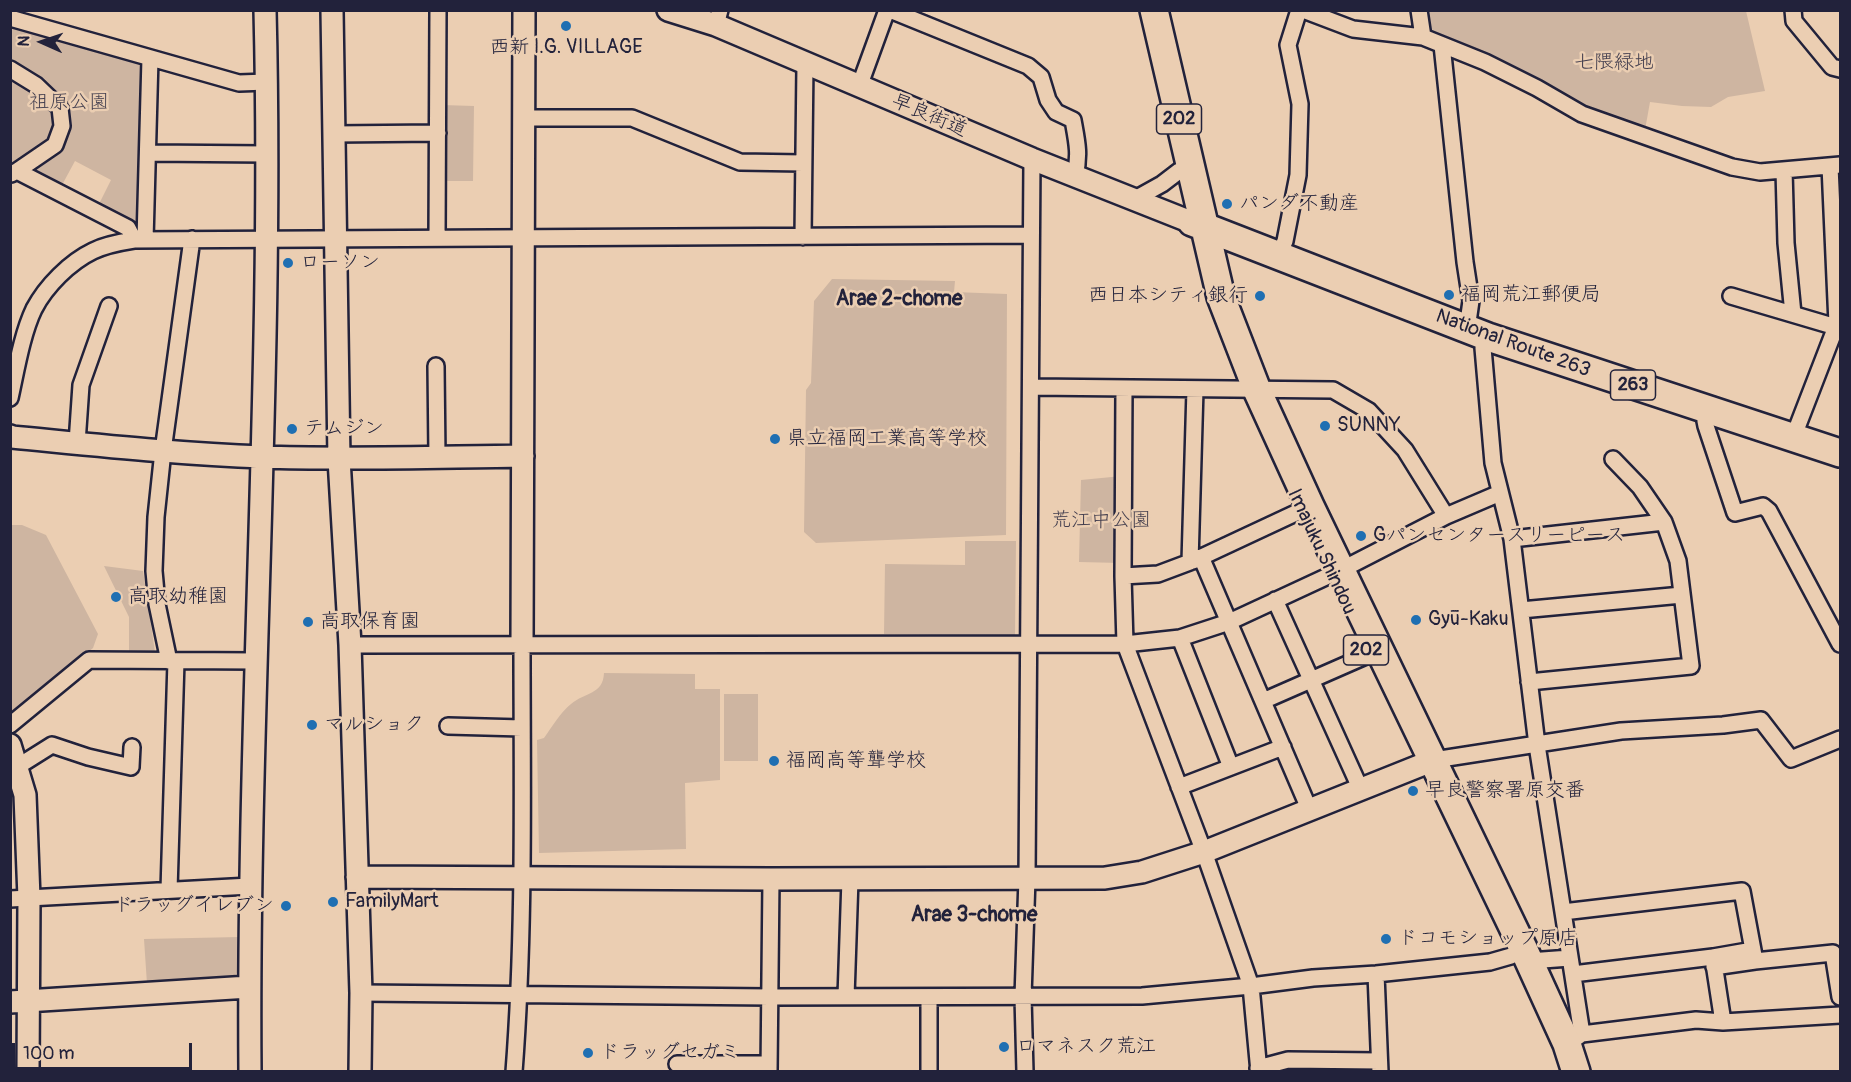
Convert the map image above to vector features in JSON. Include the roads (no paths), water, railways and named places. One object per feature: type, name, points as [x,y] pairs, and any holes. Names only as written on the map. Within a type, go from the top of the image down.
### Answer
[{"type":"highway","name":"202","points":[[1141,10],[1179,171],[1197,224]]},
{"type":"highway","name":"202","points":[[1154,10],[1197,224]]},
{"type":"highway","name":"National Route 263","points":[[1197,224],[1477,333],[1840,453]]},
{"type":"highway","name":"Imajuku Shindou","points":[[1197,224],[1215,306],[1252,389],[1310,506],[1368,655],[1426,763]]},
{"type":"highway","name":"Imajuku Shindou","points":[[1252,389],[1300,511],[1336,572],[1520,958],[1561,1071]]},
{"type":"highway","name":"Imajuku Shindou","points":[[1520,958],[1574,1039],[1576,1071]]},
{"type":"street","points":[[250,1071],[250,886],[266,239],[265,10]]},
{"type":"street","points":[[332,10],[339,459],[350,645],[362,993],[360,1071]]},
{"type":"street","points":[[437,238],[438,10]]},
{"type":"street","points":[[514,1071],[520,996],[522,877],[524,10]]},
{"type":"street","name":"早良街道","points":[[668,10],[718,18],[805,64],[1032,159],[1197,224]]},
{"type":"street","points":[[859,87],[888,10],[1028,66],[1041,77],[1048,100],[1056,112],[1073,120],[1079,158],[1075,176]]},
{"type":"street","points":[[1278,257],[1285,241],[1298,175],[1300,104],[1288,45],[1301,10],[1353,29],[1423,37],[1485,62],[1582,114],[1732,167],[1760,172],[1835,166],[1837,324],[1793,438]]},
{"type":"street","points":[[1419,10],[1423,37]]},
{"type":"street","points":[[1793,10],[1794,21],[1832,67],[1840,69]]},
{"type":"street","points":[[10,18],[238,83],[267,82]]},
{"type":"street","points":[[1442,45],[1471,301],[1477,333],[1483,348],[1493,463],[1512,539],[1537,745],[1573,974],[1574,1039],[1696,1020],[1724,1022],[1840,1015]]},
{"type":"street","points":[[139,240],[148,153],[150,58]]},
{"type":"street","points":[[803,237],[805,64]]},
{"type":"street","points":[[10,69],[36,85],[60,108],[63,126],[55,145],[14,172]]},
{"type":"street","points":[[524,118],[632,118],[740,162],[803,163]]},
{"type":"street","points":[[333,134],[438,133]]},
{"type":"street","points":[[148,153],[267,154]]},
{"type":"street","points":[[1025,1071],[1023,997],[1027,878],[1032,159]]},
{"type":"street","points":[[1784,170],[1786,243],[1793,314]]},
{"type":"street","points":[[1135,200],[1179,171]]},
{"type":"street","points":[[14,172],[128,228],[139,240]]},
{"type":"street","points":[[10,399],[19,354],[34,309],[51,285],[94,250],[139,240],[1031,236]]},
{"type":"street","points":[[169,890],[173,661],[157,604],[154,571],[156,517],[163,451],[192,239]]},
{"type":"street","points":[[1731,296],[1836,327]]},
{"type":"street","points":[[77,443],[81,385],[109,306]]},
{"type":"street","points":[[436,366],[437,457]]},
{"type":"street","points":[[1031,387],[1333,390],[1369,411],[1406,450],[1446,516]]},
{"type":"street","points":[[1124,388],[1125,644],[1204,852],[1251,986],[1259,1070],[1287,1060],[1380,1066],[1376,974]]},
{"type":"street","points":[[1195,389],[1196,560],[1229,622],[1310,810]]},
{"type":"street","points":[[1709,411],[1706,426],[1735,513],[1763,506],[1769,511],[1840,644]]},
{"type":"street","points":[[11,437],[163,451],[262,457],[339,459],[523,456]]},
{"type":"street","points":[[1529,682],[1691,666],[1678,561],[1664,522],[1640,487],[1613,459]]},
{"type":"street","points":[[350,645],[1125,644],[1180,638],[1229,622],[1336,572],[1446,516],[1500,493]]},
{"type":"street","points":[[1123,576],[1158,574],[1196,560],[1300,511]]},
{"type":"street","points":[[1512,539],[1664,522]]},
{"type":"street","points":[[1521,610],[1682,595]]},
{"type":"street","points":[[1275,600],[1361,790]]},
{"type":"street","points":[[1180,638],[1231,767]]},
{"type":"street","points":[[1263,701],[1368,655]]},
{"type":"street","points":[[10,725],[89,660],[256,662]]},
{"type":"street","points":[[357,877],[1105,878],[1142,872],[1204,852],[1426,763],[1622,730],[1724,725],[1761,720],[1791,759],[1840,738]]},
{"type":"street","points":[[448,726],[522,728]]},
{"type":"street","points":[[10,745],[25,795],[20,898],[19,1002],[28,1071]]},
{"type":"street","points":[[17,767],[52,745],[88,757],[131,767],[132,747]]},
{"type":"street","points":[[1179,787],[1283,747]]},
{"type":"street","points":[[677,1064],[769,1068],[771,879]]},
{"type":"street","points":[[846,997],[850,879]]},
{"type":"street","points":[[20,898],[250,886]]},
{"type":"street","points":[[1563,912],[1742,891],[1754,956]]},
{"type":"street","points":[[1573,974],[1713,962],[1754,956],[1833,953],[1840,997]]},
{"type":"street","points":[[362,993],[770,997],[1142,996],[1520,958],[1570,958]]},
{"type":"street","points":[[1713,962],[1724,1022]]},
{"type":"street","points":[[19,1002],[249,987]]},
{"type":"street","points":[[929,997],[929,1071]]},
{"type":"place","name":"西新 I.G. VILLAGE","points":[[566,26]]},
{"type":"place","name":"パンダ不動産","points":[[1227,204]]},
{"type":"place","name":"ローソン","points":[[288,263]]},
{"type":"place","name":"福岡荒江郵便局","points":[[1449,295]]},
{"type":"place","name":"西日本シティ銀行","points":[[1260,296]]},
{"type":"place","name":"SUNNY","points":[[1325,426]]},
{"type":"place","name":"テムジン","points":[[292,429]]},
{"type":"place","name":"県立福岡工業高等学校","points":[[775,439]]},
{"type":"place","name":"Gパンセンタースリーピース","points":[[1361,536]]},
{"type":"place","name":"高取幼稚園","points":[[116,597]]},
{"type":"place","name":"Gyū-Kaku","points":[[1416,620]]},
{"type":"place","name":"高取保育園","points":[[308,622]]},
{"type":"place","name":"マルショク","points":[[312,725]]},
{"type":"place","name":"福岡高等聾学校","points":[[774,761]]},
{"type":"place","name":"早良警察署原交番","points":[[1413,791]]},
{"type":"place","name":"FamilyMart","points":[[333,902]]},
{"type":"place","name":"ドラッグイレブン","points":[[286,906]]},
{"type":"place","name":"ドコモショップ原店","points":[[1386,939]]},
{"type":"place","name":"ロマネスク荒江","points":[[1004,1047]]},
{"type":"place","name":"ドラッグセガミ","points":[[588,1053]]},
{"type":"district","name":"Arae 2-chome","points":[[899,300]]},
{"type":"district","name":"Arae 3-chome","points":[[974,916]]},
{"type":"park label","name":"七隈緑地","points":[[1614,63]]},
{"type":"park label","name":"祖原公園","points":[[69,103]]},
{"type":"park label","name":"荒江中公園","points":[[1101,521]]}]
